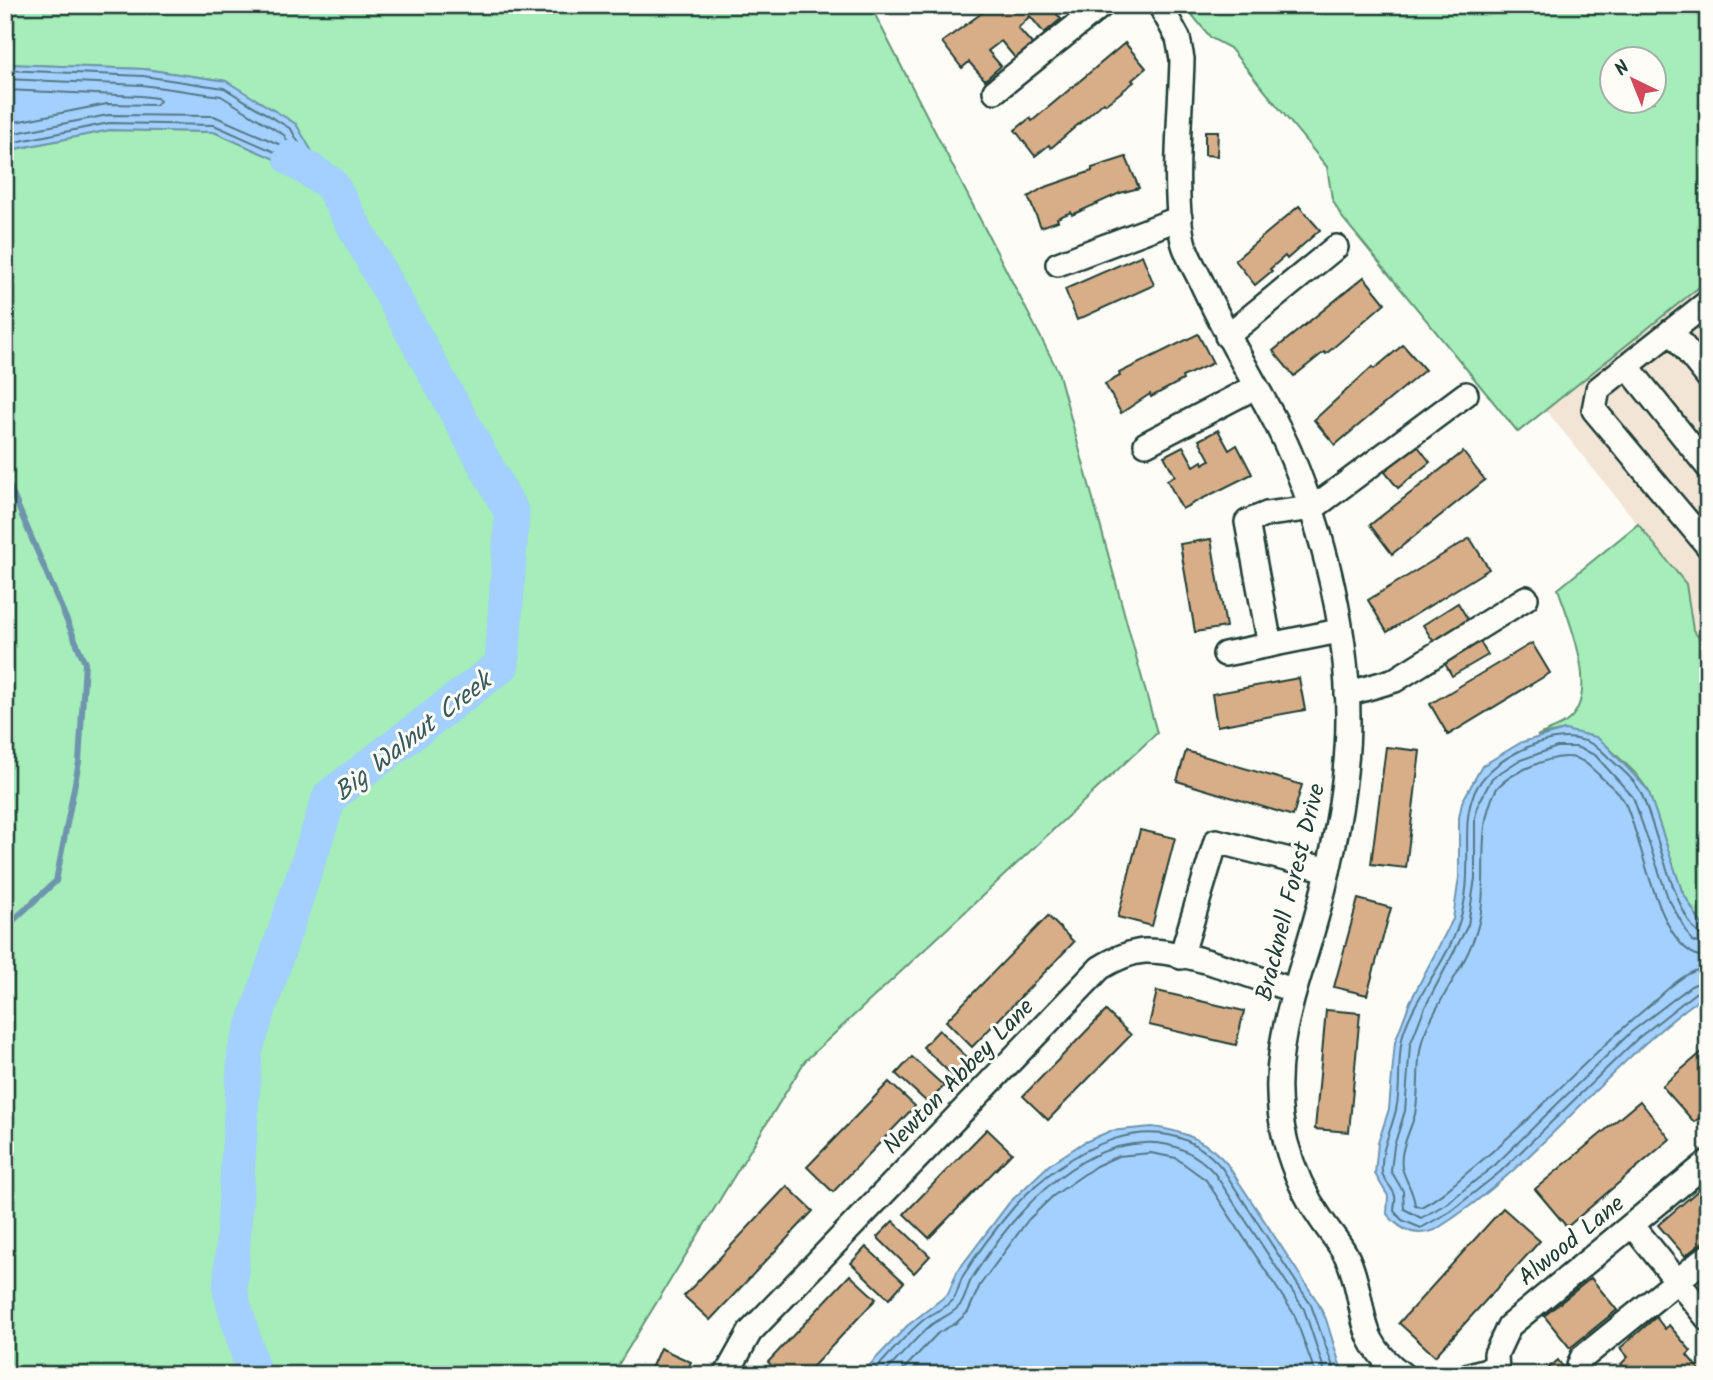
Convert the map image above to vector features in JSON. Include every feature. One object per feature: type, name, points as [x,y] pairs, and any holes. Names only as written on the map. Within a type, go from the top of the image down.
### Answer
[{"type":"street","points":[[995,91],[1102,5]]},
{"type":"street","name":"Bracknell Forest Drive","points":[[1160,5],[1178,38],[1182,59],[1180,218],[1183,243],[1227,335],[1294,461],[1313,508],[1339,631],[1346,694],[1345,779],[1318,914],[1293,990],[1280,1058],[1277,1096],[1286,1144],[1303,1188],[1343,1248],[1353,1272],[1365,1331],[1376,1350],[1403,1375]]},
{"type":"street","points":[[1058,264],[1180,218]]},
{"type":"street","points":[[1227,335],[1336,247]]},
{"type":"street","points":[[1708,302],[1598,389],[1594,410],[1708,545]]},
{"type":"street","points":[[1671,331],[1708,377]]},
{"type":"street","points":[[1627,366],[1708,467]]},
{"type":"street","points":[[1146,444],[1255,387]]},
{"type":"street","points":[[1270,645],[1247,522],[1267,514],[1313,508],[1466,394]]},
{"type":"street","points":[[1346,694],[1395,680],[1526,598]]},
{"type":"street","points":[[1225,654],[1339,631]]},
{"type":"street","points":[[1181,957],[1216,841],[1328,870]]},
{"type":"street","name":"Newton Abbey Lane","points":[[726,1375],[750,1332],[1088,978],[1106,964],[1128,954],[1146,951],[1181,957],[1293,990]]},
{"type":"street","name":"Alwood Lane","points":[[1496,1371],[1500,1341],[1509,1326],[1708,1163]]},
{"type":"street","points":[[1632,1225],[1708,1319]]},
{"type":"street","points":[[1582,1375],[1579,1366],[1582,1358],[1708,1256]]},
{"type":"street","points":[[1469,1375],[1496,1371]]},
{"type":"shaded area","points":[[1708,280],[1708,649],[1693,630],[1686,584],[1545,409]]},
{"type":"green space","points":[[5,5],[870,5],[1058,371],[1157,733],[805,1061],[612,1375],[5,1375],[5,151],[110,130],[214,132],[329,183],[226,81],[144,69],[5,64]]},
{"type":"green space","points":[[1184,5],[1708,5],[1708,280],[1518,432],[1341,216],[1332,199],[1327,167],[1230,48],[1211,38]]},
{"type":"green space","points":[[1638,524],[1686,584],[1693,630],[1708,649],[1708,935],[1682,891],[1648,790],[1635,773],[1605,744],[1565,730],[1537,736],[1566,722],[1576,710],[1581,695],[1580,658],[1558,589]]},
{"type":"water","points":[[5,64],[144,69],[226,81],[296,124],[331,184],[214,132],[110,130],[5,151]]},
{"type":"water","points":[[1565,730],[1596,737],[1648,790],[1682,891],[1708,935],[1708,993],[1638,1050],[1507,1176],[1435,1230],[1414,1233],[1397,1224],[1387,1214],[1388,1196],[1375,1174],[1378,1143],[1389,1109],[1395,1042],[1410,1002],[1453,919],[1459,877],[1459,818],[1462,802],[1482,766],[1522,742]]},
{"type":"water","points":[[1152,1127],[1193,1138],[1211,1149],[1227,1164],[1317,1301],[1326,1319],[1343,1375],[860,1375],[907,1326],[948,1294],[957,1272],[1009,1203],[1049,1165],[1083,1143],[1110,1131]]},
{"type":"building","points":[[993,5],[1049,5],[1061,19],[1044,33],[1030,16],[1018,28],[1033,45],[1016,59],[1001,41],[988,51],[1001,66],[985,80],[969,62],[962,68],[942,42]]},
{"type":"building","points":[[1125,43],[1146,68],[1132,80],[1134,82],[1106,104],[1104,102],[1051,148],[1049,145],[1035,156],[1015,130],[1030,118],[1032,121]]},
{"type":"building","points":[[1205,131],[1218,131],[1217,156],[1205,155]]},
{"type":"building","points":[[1126,157],[1139,188],[1120,193],[1072,215],[1071,212],[1057,218],[1058,221],[1041,227],[1028,197],[1043,188],[1092,171],[1092,168]]},
{"type":"building","points":[[1299,206],[1320,230],[1287,259],[1285,256],[1255,285],[1235,260]]},
{"type":"building","points":[[1142,255],[1154,285],[1077,320],[1065,289]]},
{"type":"building","points":[[1364,277],[1385,303],[1326,354],[1324,352],[1294,376],[1273,351]]},
{"type":"building","points":[[1198,334],[1213,363],[1182,377],[1183,380],[1151,397],[1150,394],[1121,413],[1105,384],[1120,376],[1119,373]]},
{"type":"building","points":[[1403,345],[1425,370],[1335,445],[1314,420],[1372,367],[1374,369]]},
{"type":"building","points":[[1218,430],[1229,450],[1237,445],[1252,474],[1182,509],[1167,480],[1175,476],[1164,456],[1183,446],[1194,466],[1202,461],[1203,464],[1210,460],[1199,440]]},
{"type":"building","points":[[1417,445],[1430,462],[1398,488],[1384,471]]},
{"type":"building","points":[[1463,452],[1485,480],[1392,554],[1370,525]]},
{"type":"building","points":[[1470,538],[1489,569],[1387,632],[1368,600]]},
{"type":"building","points":[[1211,539],[1226,627],[1195,632],[1180,544]]},
{"type":"building","points":[[1458,603],[1470,623],[1435,644],[1423,625]]},
{"type":"building","points":[[1477,637],[1488,655],[1452,676],[1441,657]]},
{"type":"building","points":[[1532,643],[1550,673],[1448,735],[1430,704]]},
{"type":"building","points":[[1299,678],[1305,710],[1217,726],[1212,694]]},
{"type":"building","points":[[1386,747],[1420,751],[1406,868],[1371,864]]},
{"type":"building","points":[[1186,751],[1302,785],[1293,816],[1177,781]]},
{"type":"building","points":[[1140,830],[1175,838],[1152,926],[1118,917]]},
{"type":"building","points":[[1358,899],[1391,908],[1367,995],[1334,987]]},
{"type":"building","points":[[1048,916],[1074,942],[972,1047],[946,1021]]},
{"type":"building","points":[[1157,991],[1244,1011],[1236,1045],[1149,1025]]},
{"type":"building","points":[[1326,1010],[1360,1013],[1349,1132],[1315,1129]]},
{"type":"building","points":[[1106,1011],[1131,1035],[1048,1120],[1023,1096]]},
{"type":"building","points":[[939,1030],[970,1060],[954,1077],[923,1047]]},
{"type":"building","points":[[1708,1047],[1708,1111],[1694,1122],[1662,1086]]},
{"type":"building","points":[[912,1057],[944,1086],[928,1103],[896,1074]]},
{"type":"building","points":[[889,1082],[915,1106],[833,1192],[807,1167]]},
{"type":"building","points":[[1640,1101],[1670,1139],[1567,1227],[1535,1189]]},
{"type":"building","points":[[987,1129],[1012,1153],[929,1238],[904,1214]]},
{"type":"building","points":[[787,1186],[813,1211],[710,1320],[684,1296]]},
{"type":"building","points":[[1703,1186],[1708,1191],[1708,1238],[1685,1256],[1658,1225]]},
{"type":"building","points":[[1503,1208],[1540,1241],[1435,1356],[1399,1323]]},
{"type":"building","points":[[893,1221],[930,1256],[914,1273],[877,1237]]},
{"type":"building","points":[[866,1247],[904,1282],[889,1299],[851,1263]]},
{"type":"building","points":[[850,1275],[876,1299],[805,1375],[781,1375],[768,1362]]},
{"type":"building","points":[[1591,1278],[1617,1310],[1570,1348],[1544,1316]]},
{"type":"building","points":[[1656,1317],[1665,1329],[1669,1325],[1691,1351],[1687,1355],[1704,1375],[1631,1375],[1621,1364],[1628,1357],[1620,1348]]},
{"type":"building","points":[[660,1348],[691,1362],[685,1375],[648,1375]]},
{"type":"building","points":[[1558,1360],[1569,1375],[1541,1375]]},
{"type":"waterway","name":"Big Walnut Creek","points":[[254,1375],[230,1291],[245,1051],[330,796],[502,665],[512,513],[331,184],[291,158]]},
{"type":"waterway","points":[[5,476],[85,663],[79,762],[56,881],[5,928]]}]
